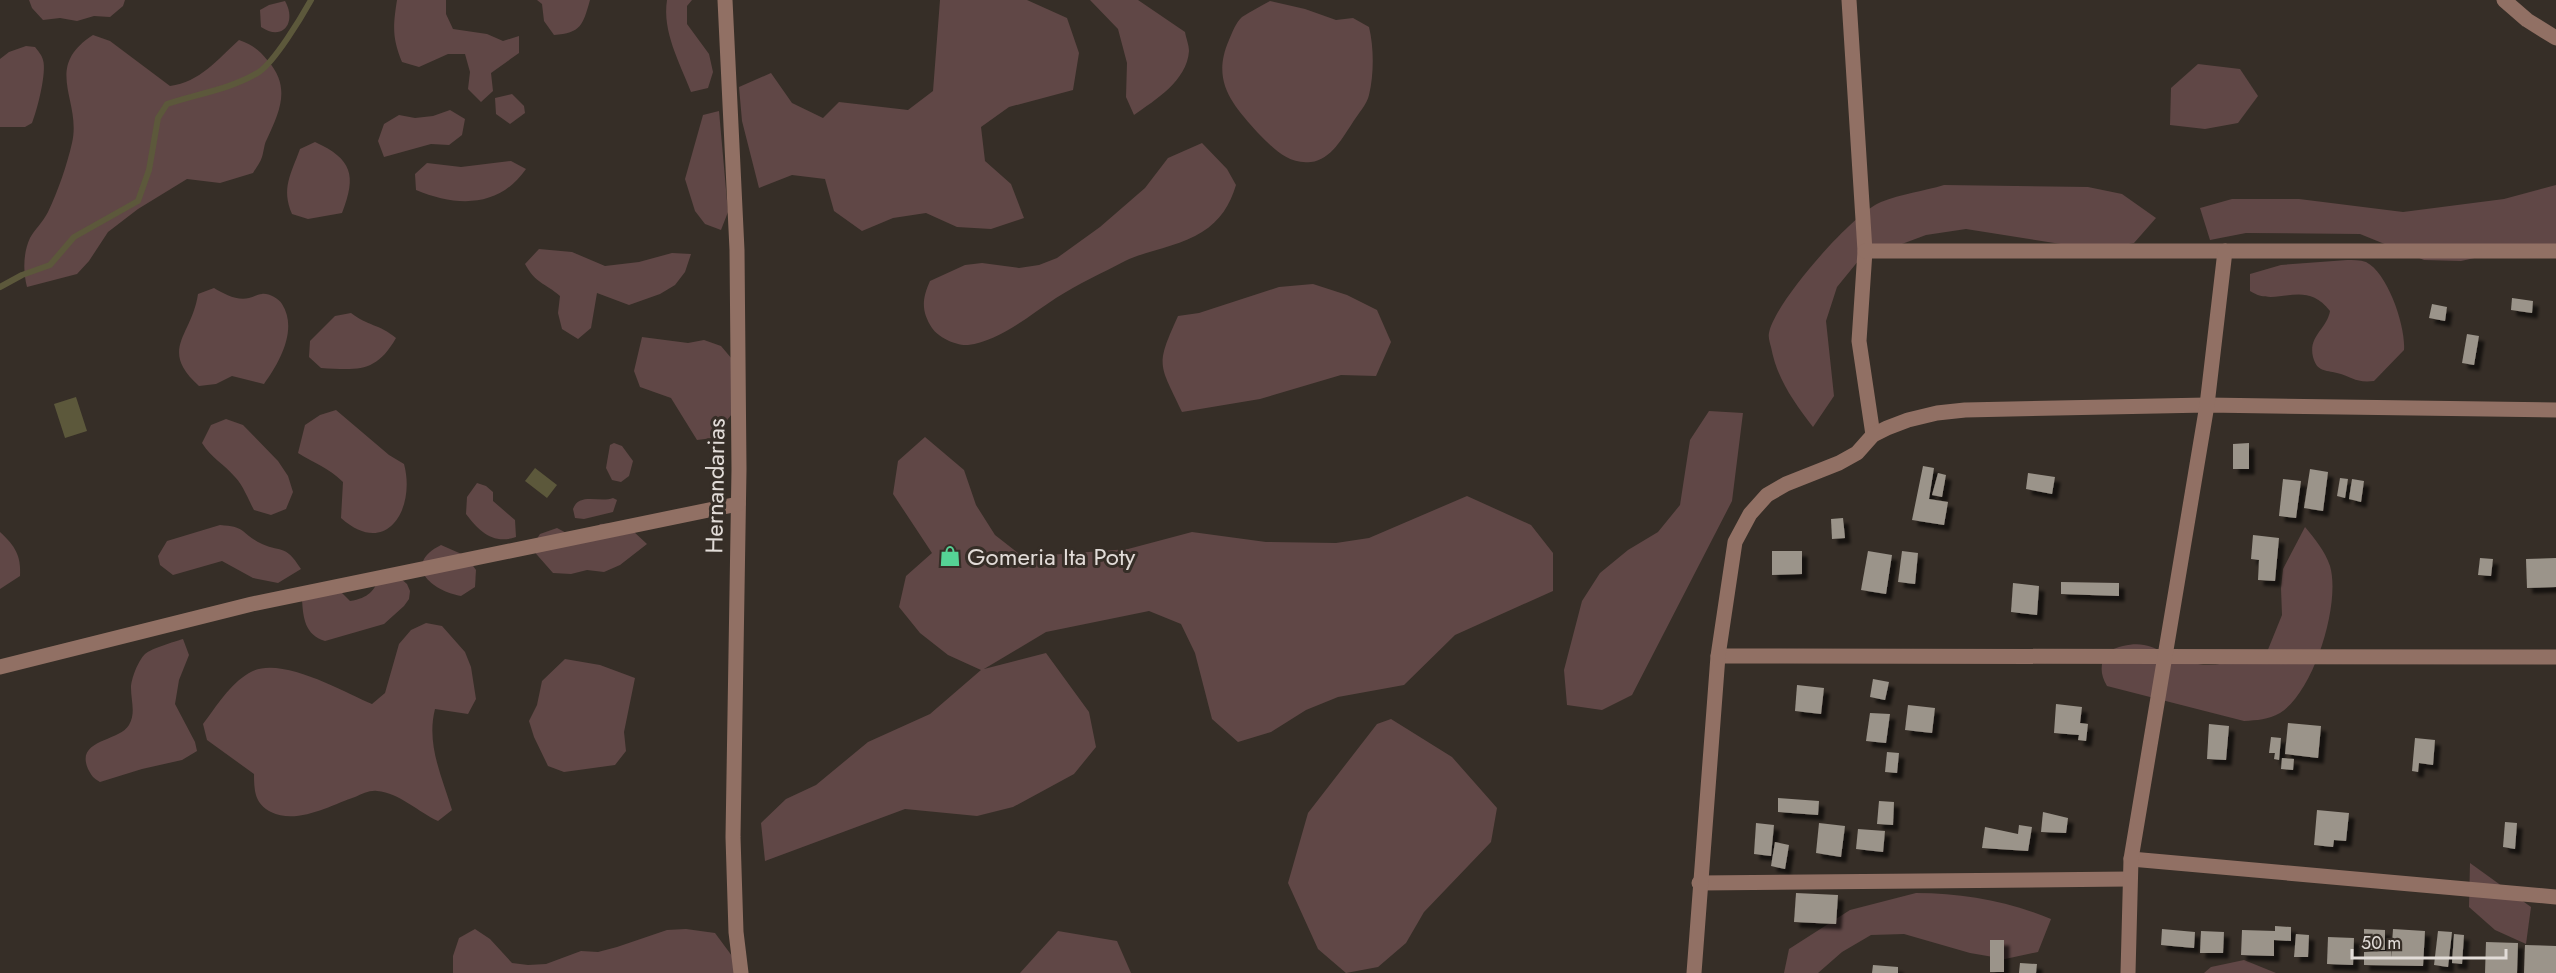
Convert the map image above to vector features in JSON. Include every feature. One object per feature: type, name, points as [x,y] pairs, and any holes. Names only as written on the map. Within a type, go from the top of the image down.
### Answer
[{"type":"street","name":"Hernandarias","points":[[726,0],[737,250],[738,504],[733,837],[736,932],[741,973]]},
{"type":"street","points":[[1849,0],[1865,251],[1858,341],[1873,435]]},
{"type":"street","points":[[2504,0],[2527,20],[2556,38]]},
{"type":"street","points":[[1865,251],[2556,251]]},
{"type":"street","points":[[2128,973],[2131,858],[2207,405],[2225,251]]},
{"type":"street","points":[[1694,973],[1699,883],[1718,656],[1735,542],[1750,514],[1767,495],[1786,484],[1839,463],[1857,453],[1873,435],[1908,420],[1965,410],[2207,405],[2556,410]]},
{"type":"street","points":[[0,667],[252,604],[738,504]]},
{"type":"street","points":[[1718,656],[2556,657]]},
{"type":"street","points":[[2131,858],[2556,897]]},
{"type":"street","points":[[1699,883],[2129,879]]},
{"type":"shaded area","points":[[29,0],[125,0],[123,6],[110,17],[94,16],[77,21],[60,18],[43,20],[32,8]]},
{"type":"shaded area","points":[[397,0],[446,0],[446,14],[453,29],[487,34],[503,41],[519,36],[519,53],[491,73],[493,91],[481,102],[468,89],[470,72],[465,54],[448,54],[419,67],[402,62],[394,32]]},
{"type":"shaded area","points":[[537,0],[590,0],[580,26],[570,32],[554,35],[544,21],[542,4]]},
{"type":"shaded area","points":[[667,0],[692,0],[687,6],[687,24],[709,54],[713,72],[708,88],[691,92],[669,36]]},
{"type":"shaded area","points":[[940,0],[1027,0],[1067,18],[1079,53],[1073,90],[1009,107],[981,127],[985,161],[1011,184],[1024,218],[991,229],[957,227],[926,213],[893,218],[862,231],[834,211],[825,179],[792,175],[759,188],[742,121],[739,87],[771,73],[792,103],[823,118],[839,102],[908,110],[933,91]]},
{"type":"shaded area","points":[[1090,0],[1138,0],[1185,32],[1189,51],[1183,72],[1169,89],[1134,115],[1126,97],[1127,63],[1118,29]]},
{"type":"shaded area","points":[[285,1],[289,16],[286,28],[276,32],[261,27],[260,10]]},
{"type":"shaded area","points":[[1270,1],[1305,9],[1336,20],[1353,18],[1369,27],[1373,61],[1368,98],[1336,147],[1325,157],[1311,162],[1295,161],[1275,150],[1240,112],[1223,80],[1224,55],[1236,25],[1242,17]]},
{"type":"shaded area","points":[[93,35],[110,41],[170,86],[181,84],[199,75],[239,40],[259,51],[275,71],[281,90],[279,109],[261,159],[253,173],[220,183],[187,179],[138,209],[108,232],[89,261],[77,274],[27,287],[24,263],[26,250],[32,235],[52,204],[72,143],[74,127],[67,85],[70,60],[78,47]]},
{"type":"shaded area","points":[[26,46],[35,47],[42,56],[44,66],[41,92],[34,117],[32,123],[25,127],[0,127],[0,59],[9,52]]},
{"type":"shaded area","points":[[2198,64],[2240,69],[2258,96],[2238,123],[2205,129],[2170,125],[2171,88]]},
{"type":"shaded area","points":[[512,94],[524,106],[525,113],[510,124],[496,114],[495,98]]},
{"type":"shaded area","points":[[450,110],[465,119],[462,135],[449,145],[431,144],[384,157],[378,141],[384,124],[399,115],[415,118],[433,116]]},
{"type":"shaded area","points":[[719,111],[728,212],[721,230],[705,224],[695,211],[685,179],[703,115]]},
{"type":"shaded area","points":[[315,142],[327,148],[344,162],[350,178],[347,200],[342,213],[308,219],[292,214],[287,189],[300,149]]},
{"type":"shaded area","points":[[1202,143],[1227,169],[1236,185],[1224,212],[1208,228],[1184,241],[1125,261],[1056,298],[1003,333],[980,343],[958,344],[938,335],[932,328],[924,310],[925,294],[930,281],[965,265],[982,263],[1019,268],[1039,265],[1057,258],[1100,227],[1145,188],[1168,158]]},
{"type":"shaded area","points":[[511,161],[526,169],[515,182],[490,197],[462,201],[431,196],[416,190],[415,174],[427,163],[461,167]]},
{"type":"shaded area","points":[[1944,185],[2088,187],[2122,194],[2156,218],[2134,243],[2099,250],[1966,229],[1926,235],[1859,260],[1837,287],[1826,321],[1834,396],[1813,427],[1793,399],[1777,369],[1769,336],[1774,319],[1816,260],[1868,210],[1889,199]]},
{"type":"shaded area","points":[[2556,185],[2556,247],[2529,246],[2461,261],[2424,260],[2360,234],[2246,233],[2210,240],[2200,208],[2232,199],[2299,199],[2403,212],[2504,199]]},
{"type":"shaded area","points":[[539,249],[572,252],[605,266],[639,262],[672,253],[691,254],[685,272],[675,285],[660,294],[629,305],[597,293],[591,328],[578,339],[562,329],[558,313],[560,296],[537,279],[525,264]]},
{"type":"shaded area","points":[[2347,260],[2366,262],[2382,277],[2394,301],[2402,328],[2404,350],[2374,381],[2358,380],[2322,370],[2317,365],[2313,357],[2313,343],[2330,311],[2320,301],[2300,294],[2270,297],[2260,296],[2250,291],[2250,274],[2281,265]]},
{"type":"shaded area","points":[[1313,284],[1347,295],[1377,310],[1391,342],[1376,376],[1341,375],[1260,399],[1182,412],[1168,384],[1163,365],[1166,346],[1178,316],[1199,313],[1279,287]]},
{"type":"shaded area","points":[[214,288],[240,299],[267,294],[282,304],[288,324],[288,334],[281,356],[264,384],[232,376],[216,384],[199,386],[181,362],[179,352],[181,342],[195,308],[198,294]]},
{"type":"shaded area","points":[[351,313],[396,338],[381,358],[365,367],[321,368],[309,357],[310,341],[335,316]]},
{"type":"shaded area","points":[[642,337],[688,343],[704,340],[721,346],[732,359],[735,410],[713,438],[697,440],[671,398],[640,387],[634,371]]},
{"type":"shaded area","points":[[76,397],[87,431],[65,438],[54,404]]},
{"type":"shaded area","points":[[336,410],[389,455],[404,464],[407,481],[406,497],[394,523],[384,531],[372,533],[357,529],[341,518],[343,482],[327,469],[298,453],[305,425],[320,415]]},
{"type":"shaded area","points":[[1709,411],[1743,413],[1732,501],[1632,695],[1602,710],[1567,705],[1564,670],[1582,601],[1600,573],[1628,550],[1658,532],[1680,505],[1690,440]]},
{"type":"shaded area","points":[[226,419],[243,425],[278,461],[288,476],[293,492],[286,509],[271,515],[254,510],[238,480],[202,443],[211,425]]},
{"type":"shaded area","points":[[925,437],[964,470],[976,505],[995,535],[1023,557],[1128,549],[1192,532],[1266,542],[1336,543],[1369,538],[1467,496],[1531,525],[1553,553],[1553,591],[1455,635],[1404,685],[1338,697],[1306,710],[1271,732],[1238,742],[1212,719],[1195,653],[1181,624],[1149,611],[1046,632],[984,669],[1046,653],[1089,712],[1096,747],[1074,774],[1013,807],[977,816],[905,809],[765,861],[761,823],[786,799],[816,785],[868,742],[930,714],[981,670],[948,655],[920,633],[899,607],[906,576],[932,553],[893,494],[898,461]]},
{"type":"shaded area","points":[[614,443],[622,446],[633,461],[629,476],[621,482],[612,480],[606,468],[610,445]]},
{"type":"shaded area","points":[[535,468],[557,485],[547,498],[525,481]]},
{"type":"shaded area","points":[[477,483],[493,492],[493,501],[515,520],[516,537],[500,539],[487,535],[466,514],[467,497]]},
{"type":"shaded area","points":[[613,498],[617,500],[613,512],[584,519],[575,518],[573,509],[580,501]]},
{"type":"shaded area","points":[[617,523],[633,531],[647,544],[620,565],[604,572],[587,570],[571,574],[553,573],[531,548],[540,534],[557,528],[572,536],[590,537],[600,524]]},
{"type":"shaded area","points":[[220,525],[238,528],[258,542],[286,552],[301,569],[278,583],[253,578],[222,561],[173,575],[160,565],[158,556],[167,541]]},
{"type":"shaded area","points":[[2305,527],[2323,550],[2330,566],[2332,602],[2322,646],[2314,667],[2304,686],[2280,713],[2258,720],[2244,721],[2107,686],[2102,673],[2104,657],[2106,652],[2122,646],[2145,645],[2184,661],[2207,665],[2216,665],[2267,652],[2282,615],[2283,569]]},
{"type":"shaded area","points":[[0,532],[16,551],[20,576],[0,589]]},
{"type":"shaded area","points":[[441,545],[466,556],[476,570],[475,587],[461,596],[440,589],[431,583],[422,569],[423,561],[429,553]]},
{"type":"shaded area","points":[[393,572],[407,584],[410,591],[409,599],[384,624],[325,641],[313,635],[309,630],[304,619],[302,599],[332,583],[350,601],[356,600],[370,593],[381,575]]},
{"type":"shaded area","points":[[426,623],[442,626],[465,652],[471,667],[476,699],[468,714],[435,709],[432,735],[434,748],[452,810],[438,821],[393,795],[374,791],[303,815],[281,815],[271,812],[256,796],[254,774],[207,740],[203,724],[218,703],[242,678],[262,668],[293,671],[372,704],[385,693],[399,644],[411,630]]},
{"type":"shaded area","points":[[183,639],[189,655],[179,680],[175,704],[195,742],[197,751],[182,760],[100,782],[88,769],[86,759],[88,752],[93,746],[124,731],[129,725],[133,711],[131,684],[140,661],[148,652]]},
{"type":"shaded area","points":[[565,659],[600,665],[635,678],[624,732],[626,751],[615,765],[564,772],[548,766],[534,737],[529,721],[537,705],[542,681]]},
{"type":"shaded area","points":[[1391,719],[1452,757],[1497,808],[1491,842],[1424,912],[1406,943],[1378,967],[1346,973],[1318,949],[1288,883],[1308,813],[1377,724]]},
{"type":"shaded area","points":[[2470,863],[2531,907],[2526,944],[2495,930],[2469,907]]},
{"type":"shaded area","points":[[1916,893],[1985,899],[2018,907],[2051,919],[2038,952],[2005,959],[1970,953],[1904,934],[1871,935],[1842,952],[1818,973],[1784,973],[1789,949],[1850,910]]},
{"type":"shaded area","points":[[475,929],[490,939],[512,963],[528,965],[546,964],[581,951],[598,952],[667,930],[686,929],[715,933],[735,960],[735,973],[453,973],[453,956],[459,938]]},
{"type":"shaded area","points":[[1058,931],[1117,941],[1131,973],[1020,973]]},
{"type":"shaded area","points":[[2244,960],[2276,973],[2204,973],[2211,967]]},
{"type":"building","points":[[2512,298],[2533,301],[2532,313],[2511,310]]},
{"type":"building","points":[[2432,304],[2447,307],[2445,321],[2429,318]]},
{"type":"building","points":[[2467,334],[2479,336],[2474,365],[2462,363]]},
{"type":"building","points":[[2249,443],[2249,469],[2233,469],[2233,444]]},
{"type":"building","points":[[1923,466],[1934,468],[1929,499],[1948,502],[1944,525],[1912,520]]},
{"type":"building","points":[[2310,469],[2328,472],[2323,511],[2304,508]]},
{"type":"building","points":[[1938,473],[1946,475],[1942,497],[1932,495]]},
{"type":"building","points":[[2028,473],[2055,477],[2052,494],[2026,489]]},
{"type":"building","points":[[2340,478],[2348,479],[2345,498],[2337,496]]},
{"type":"building","points":[[2283,479],[2301,481],[2296,518],[2279,516]]},
{"type":"building","points":[[2352,479],[2364,481],[2361,502],[2349,499]]},
{"type":"building","points":[[1843,518],[1845,538],[1832,539],[1831,519]]},
{"type":"building","points":[[2253,535],[2279,538],[2275,581],[2258,580],[2259,560],[2251,559]]},
{"type":"building","points":[[1772,551],[1802,551],[1802,574],[1772,575]]},
{"type":"building","points":[[1868,551],[1892,555],[1886,594],[1861,590]]},
{"type":"building","points":[[1902,551],[1918,553],[1915,584],[1898,582]]},
{"type":"building","points":[[2480,558],[2493,559],[2491,576],[2478,575]]},
{"type":"building","points":[[2556,558],[2556,587],[2527,588],[2526,559]]},
{"type":"building","points":[[2061,582],[2119,583],[2119,596],[2061,594]]},
{"type":"building","points":[[2013,583],[2039,586],[2037,615],[2011,612]]},
{"type":"building","points":[[1873,679],[1889,682],[1885,700],[1870,697]]},
{"type":"building","points":[[1797,685],[1824,688],[1821,714],[1795,711]]},
{"type":"building","points":[[2056,704],[2082,707],[2080,723],[2088,724],[2086,741],[2078,740],[2079,735],[2054,733]]},
{"type":"building","points":[[1908,705],[1935,708],[1932,733],[1905,730]]},
{"type":"building","points":[[1870,713],[1890,714],[1886,743],[1866,741]]},
{"type":"building","points":[[2288,723],[2321,726],[2318,758],[2285,754]]},
{"type":"building","points":[[2209,724],[2229,726],[2226,760],[2207,759]]},
{"type":"building","points":[[2271,737],[2281,738],[2279,760],[2274,759],[2275,753],[2269,753]]},
{"type":"building","points":[[2415,738],[2435,740],[2433,765],[2419,763],[2418,772],[2412,771]]},
{"type":"building","points":[[1887,752],[1899,753],[1897,773],[1885,772]]},
{"type":"building","points":[[2282,758],[2294,759],[2293,770],[2281,769]]},
{"type":"building","points":[[1778,798],[1819,801],[1818,815],[1778,812]]},
{"type":"building","points":[[1879,801],[1894,802],[1893,825],[1877,824]]},
{"type":"building","points":[[2317,810],[2349,813],[2346,841],[2334,840],[2333,847],[2314,845]]},
{"type":"building","points":[[2043,812],[2068,818],[2066,833],[2041,832]]},
{"type":"building","points":[[2505,822],[2517,823],[2515,849],[2503,847]]},
{"type":"building","points":[[1756,823],[1774,825],[1771,856],[1754,854]]},
{"type":"building","points":[[1819,823],[1845,826],[1841,857],[1816,853]]},
{"type":"building","points":[[2019,825],[2032,827],[2028,851],[1982,848],[1985,827],[2018,834]]},
{"type":"building","points":[[1858,829],[1885,831],[1883,852],[1856,849]]},
{"type":"building","points":[[1775,842],[1789,845],[1785,869],[1771,866]]},
{"type":"building","points":[[1796,893],[1838,895],[1836,924],[1794,922]]},
{"type":"building","points":[[2275,926],[2291,927],[2291,941],[2274,940],[2274,956],[2241,955],[2242,930],[2275,931]]},
{"type":"building","points":[[2162,929],[2195,932],[2194,948],[2161,945]]},
{"type":"building","points":[[2364,929],[2385,930],[2385,950],[2364,950]]},
{"type":"building","points":[[2393,929],[2425,931],[2423,966],[2364,965],[2364,952],[2391,951],[2391,959]]},
{"type":"building","points":[[2201,931],[2224,932],[2223,953],[2200,953]]},
{"type":"building","points":[[2438,931],[2452,932],[2448,967],[2434,965]]},
{"type":"building","points":[[2296,934],[2309,935],[2308,957],[2294,957]]},
{"type":"building","points":[[2454,934],[2464,935],[2462,964],[2452,963]]},
{"type":"building","points":[[2328,937],[2354,938],[2353,965],[2327,964]]},
{"type":"building","points":[[1990,940],[2004,940],[2004,972],[1990,972]]},
{"type":"building","points":[[2486,942],[2518,943],[2517,973],[2485,973]]},
{"type":"building","points":[[2525,945],[2556,946],[2556,973],[2524,973]]},
{"type":"building","points":[[2020,963],[2037,964],[2036,973],[2019,973]]},
{"type":"building","points":[[1873,965],[1898,967],[1898,973],[1872,973]]},
{"type":"waterway","points":[[0,287],[22,275],[50,265],[74,237],[138,201],[149,170],[158,118],[167,104],[226,87],[259,72],[280,49],[311,0]]},
{"type":"place","name":"Gomeria Ita Poty","points":[[950,556]]}]
